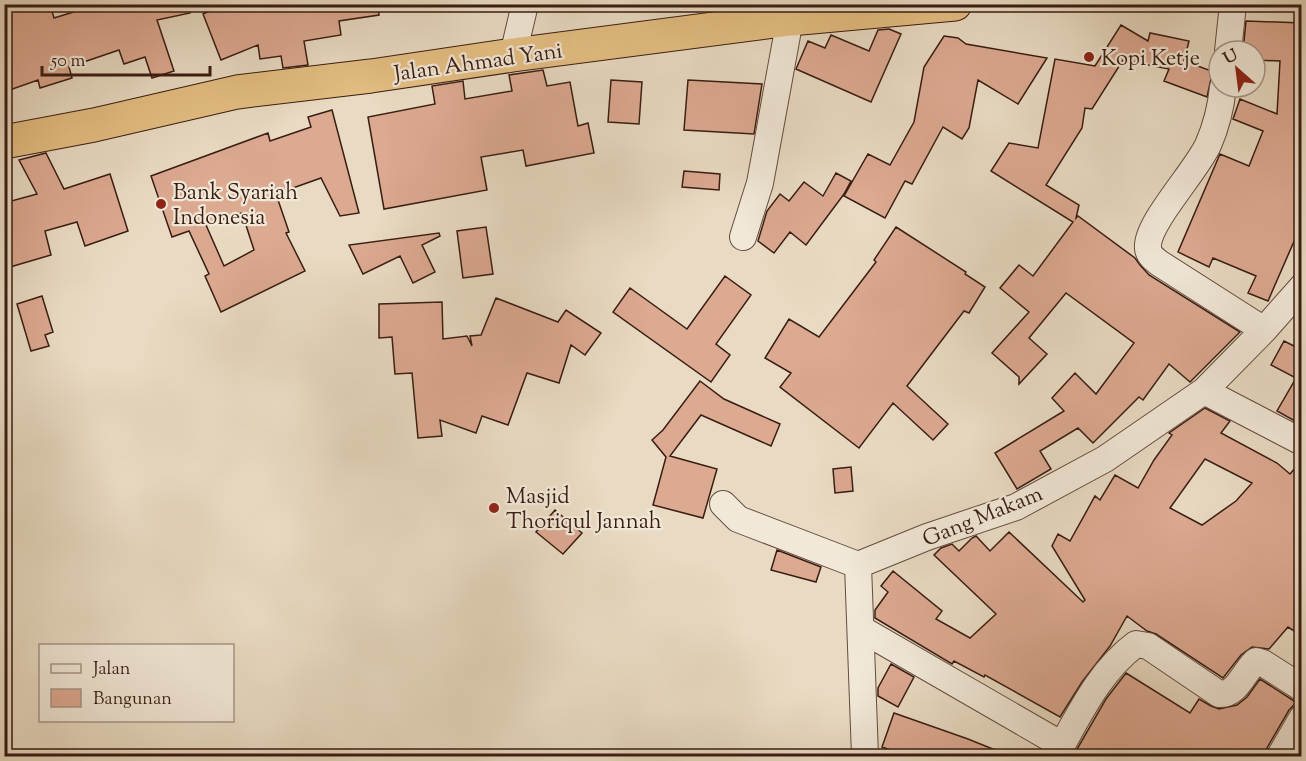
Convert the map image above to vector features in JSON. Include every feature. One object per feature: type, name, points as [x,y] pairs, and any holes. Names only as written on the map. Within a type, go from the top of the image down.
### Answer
[{"type":"highway","name":"Jalan Ahmad Yani","points":[[4,142],[94,125],[237,92],[371,76],[844,10],[955,4]]},
{"type":"street","points":[[513,55],[525,4]]},
{"type":"street","points":[[1229,39],[1233,4]]},
{"type":"street","points":[[743,237],[760,183],[790,19]]},
{"type":"street","points":[[1222,99],[1208,146],[1186,182],[1157,221],[1148,244],[1150,255],[1264,330]]},
{"type":"street","name":"Gang Makam","points":[[858,565],[927,537],[1016,507],[1105,459],[1204,391],[1264,330],[1302,287]]},
{"type":"street","points":[[1204,391],[1302,442]]},
{"type":"street","points":[[723,504],[738,519],[858,565],[865,756]]},
{"type":"street","points":[[861,629],[1059,751],[1089,696],[1124,653],[1136,644],[1148,646],[1220,694],[1232,692],[1256,661],[1263,663],[1302,688]]},
{"type":"street","points":[[1280,756],[1302,718]]},
{"type":"building","points":[[4,4],[50,4],[54,18],[99,4],[189,4],[190,13],[157,20],[174,71],[152,78],[145,57],[124,64],[119,50],[69,67],[72,78],[40,88],[38,80],[4,92]]},
{"type":"building","points":[[225,4],[378,4],[379,15],[339,21],[341,35],[304,41],[308,65],[283,68],[281,56],[260,59],[258,45],[221,60],[203,14]]},
{"type":"building","points":[[1246,21],[1302,23],[1302,223],[1268,301],[1248,293],[1256,276],[1213,258],[1209,267],[1178,252],[1220,154],[1249,166],[1263,131],[1233,119],[1240,99],[1277,114],[1280,61],[1267,60],[1267,39],[1244,39]]},
{"type":"building","points":[[1121,25],[1148,41],[1150,33],[1189,41],[1184,61],[1207,69],[1207,97],[1164,81],[1169,69],[1123,60],[1092,109],[1085,108],[1082,128],[1046,185],[1079,205],[1076,218],[1078,216],[1135,258],[1149,275],[1240,332],[1190,382],[1169,364],[1143,400],[1139,397],[1093,443],[1078,428],[1040,451],[1051,469],[1017,489],[995,453],[1064,411],[1052,398],[1075,373],[1096,394],[1134,343],[1066,293],[1029,338],[1047,354],[1019,384],[1019,377],[992,353],[1029,312],[1000,288],[1019,265],[1033,276],[1073,222],[991,171],[1009,143],[1038,148],[1055,59],[1095,66]]},
{"type":"building","points":[[889,29],[901,34],[871,102],[796,69],[808,41],[825,48],[831,35],[869,51],[878,30]]},
{"type":"building","points":[[944,36],[958,38],[966,44],[1047,58],[1018,104],[978,80],[969,128],[962,139],[943,127],[912,184],[905,181],[885,218],[844,196],[868,154],[890,165],[914,122],[924,67]]},
{"type":"building","points":[[543,70],[547,86],[570,82],[578,126],[588,123],[594,153],[526,166],[523,150],[481,157],[487,190],[384,209],[368,117],[435,104],[432,86],[463,81],[465,99],[512,91],[509,75]]},
{"type":"building","points":[[611,80],[642,82],[639,124],[608,122]]},
{"type":"building","points":[[688,80],[762,84],[754,134],[684,130]]},
{"type":"building","points":[[332,110],[359,213],[340,216],[321,178],[276,194],[289,232],[286,233],[305,271],[221,312],[205,276],[209,274],[189,231],[172,237],[151,176],[268,133],[270,141],[311,127],[308,117]],"holes":[[[242,213],[254,250],[224,266],[206,225]]]},
{"type":"building","points":[[46,153],[64,189],[110,174],[128,231],[85,246],[77,222],[45,231],[51,255],[10,267],[4,246],[4,203],[37,194],[19,160]]},
{"type":"building","points":[[684,171],[720,174],[719,190],[682,187]]},
{"type":"building","points":[[836,173],[851,181],[806,245],[790,232],[774,253],[758,241],[767,211],[780,194],[789,201],[804,182],[823,196]]},
{"type":"building","points":[[486,227],[493,274],[463,278],[457,231]]},
{"type":"building","points":[[896,227],[966,272],[965,274],[985,287],[969,313],[964,311],[907,386],[948,424],[933,440],[893,403],[859,448],[780,387],[791,373],[765,358],[789,319],[819,337],[876,262],[874,260]]},
{"type":"building","points":[[439,233],[440,236],[422,245],[435,272],[413,283],[400,256],[363,274],[349,245]]},
{"type":"building","points":[[725,276],[751,295],[716,344],[730,355],[711,382],[613,312],[630,288],[687,329]]},
{"type":"building","points":[[42,296],[53,332],[45,335],[49,346],[31,351],[17,304]]},
{"type":"building","points":[[496,298],[558,322],[566,310],[601,333],[585,355],[571,345],[559,383],[527,373],[508,425],[482,416],[476,433],[440,420],[442,436],[418,438],[412,373],[395,374],[392,337],[379,338],[379,304],[442,302],[443,339],[467,336],[472,346],[470,336],[481,335]]},
{"type":"building","points":[[1284,341],[1302,350],[1302,425],[1277,411],[1296,378],[1271,365]]},
{"type":"building","points":[[700,381],[724,399],[780,424],[771,446],[701,415],[670,456],[717,469],[703,518],[653,505],[666,457],[652,440],[663,430]]},
{"type":"building","points":[[1205,408],[1230,421],[1221,433],[1277,463],[1290,474],[1302,460],[1302,636],[1288,627],[1269,649],[1252,647],[1241,655],[1223,678],[1127,616],[1110,646],[1082,682],[1060,717],[985,675],[984,677],[954,661],[952,664],[875,618],[875,610],[888,592],[881,586],[893,571],[942,611],[936,619],[970,638],[996,614],[934,555],[941,548],[952,544],[959,551],[976,536],[990,551],[1009,532],[1083,602],[1085,600],[1052,546],[1058,534],[1070,541],[1095,496],[1100,500],[1115,475],[1138,488],[1172,435],[1169,433]],"holes":[[[1205,459],[1252,483],[1236,501],[1202,525],[1170,508]]]},
{"type":"building","points":[[851,467],[853,491],[835,493],[833,469]]},
{"type":"building","points":[[555,510],[582,533],[563,554],[536,532]]},
{"type":"building","points":[[777,550],[821,567],[816,582],[771,570]]},
{"type":"building","points":[[891,664],[914,677],[898,707],[878,696],[878,688]]},
{"type":"building","points":[[1126,673],[1190,713],[1199,699],[1219,709],[1237,705],[1247,697],[1260,679],[1294,701],[1302,703],[1294,705],[1289,710],[1267,748],[1265,756],[1073,756],[1106,699]]},
{"type":"building","points":[[894,713],[1010,756],[907,756],[882,747]]},
{"type":"place","name":"Kopi Ketje","points":[[1089,57]]},
{"type":"place","name":"Bank Syariah Indonesia","points":[[161,204]]},
{"type":"place","name":"Masjid Thoriqul Jannah","points":[[494,508]]}]
